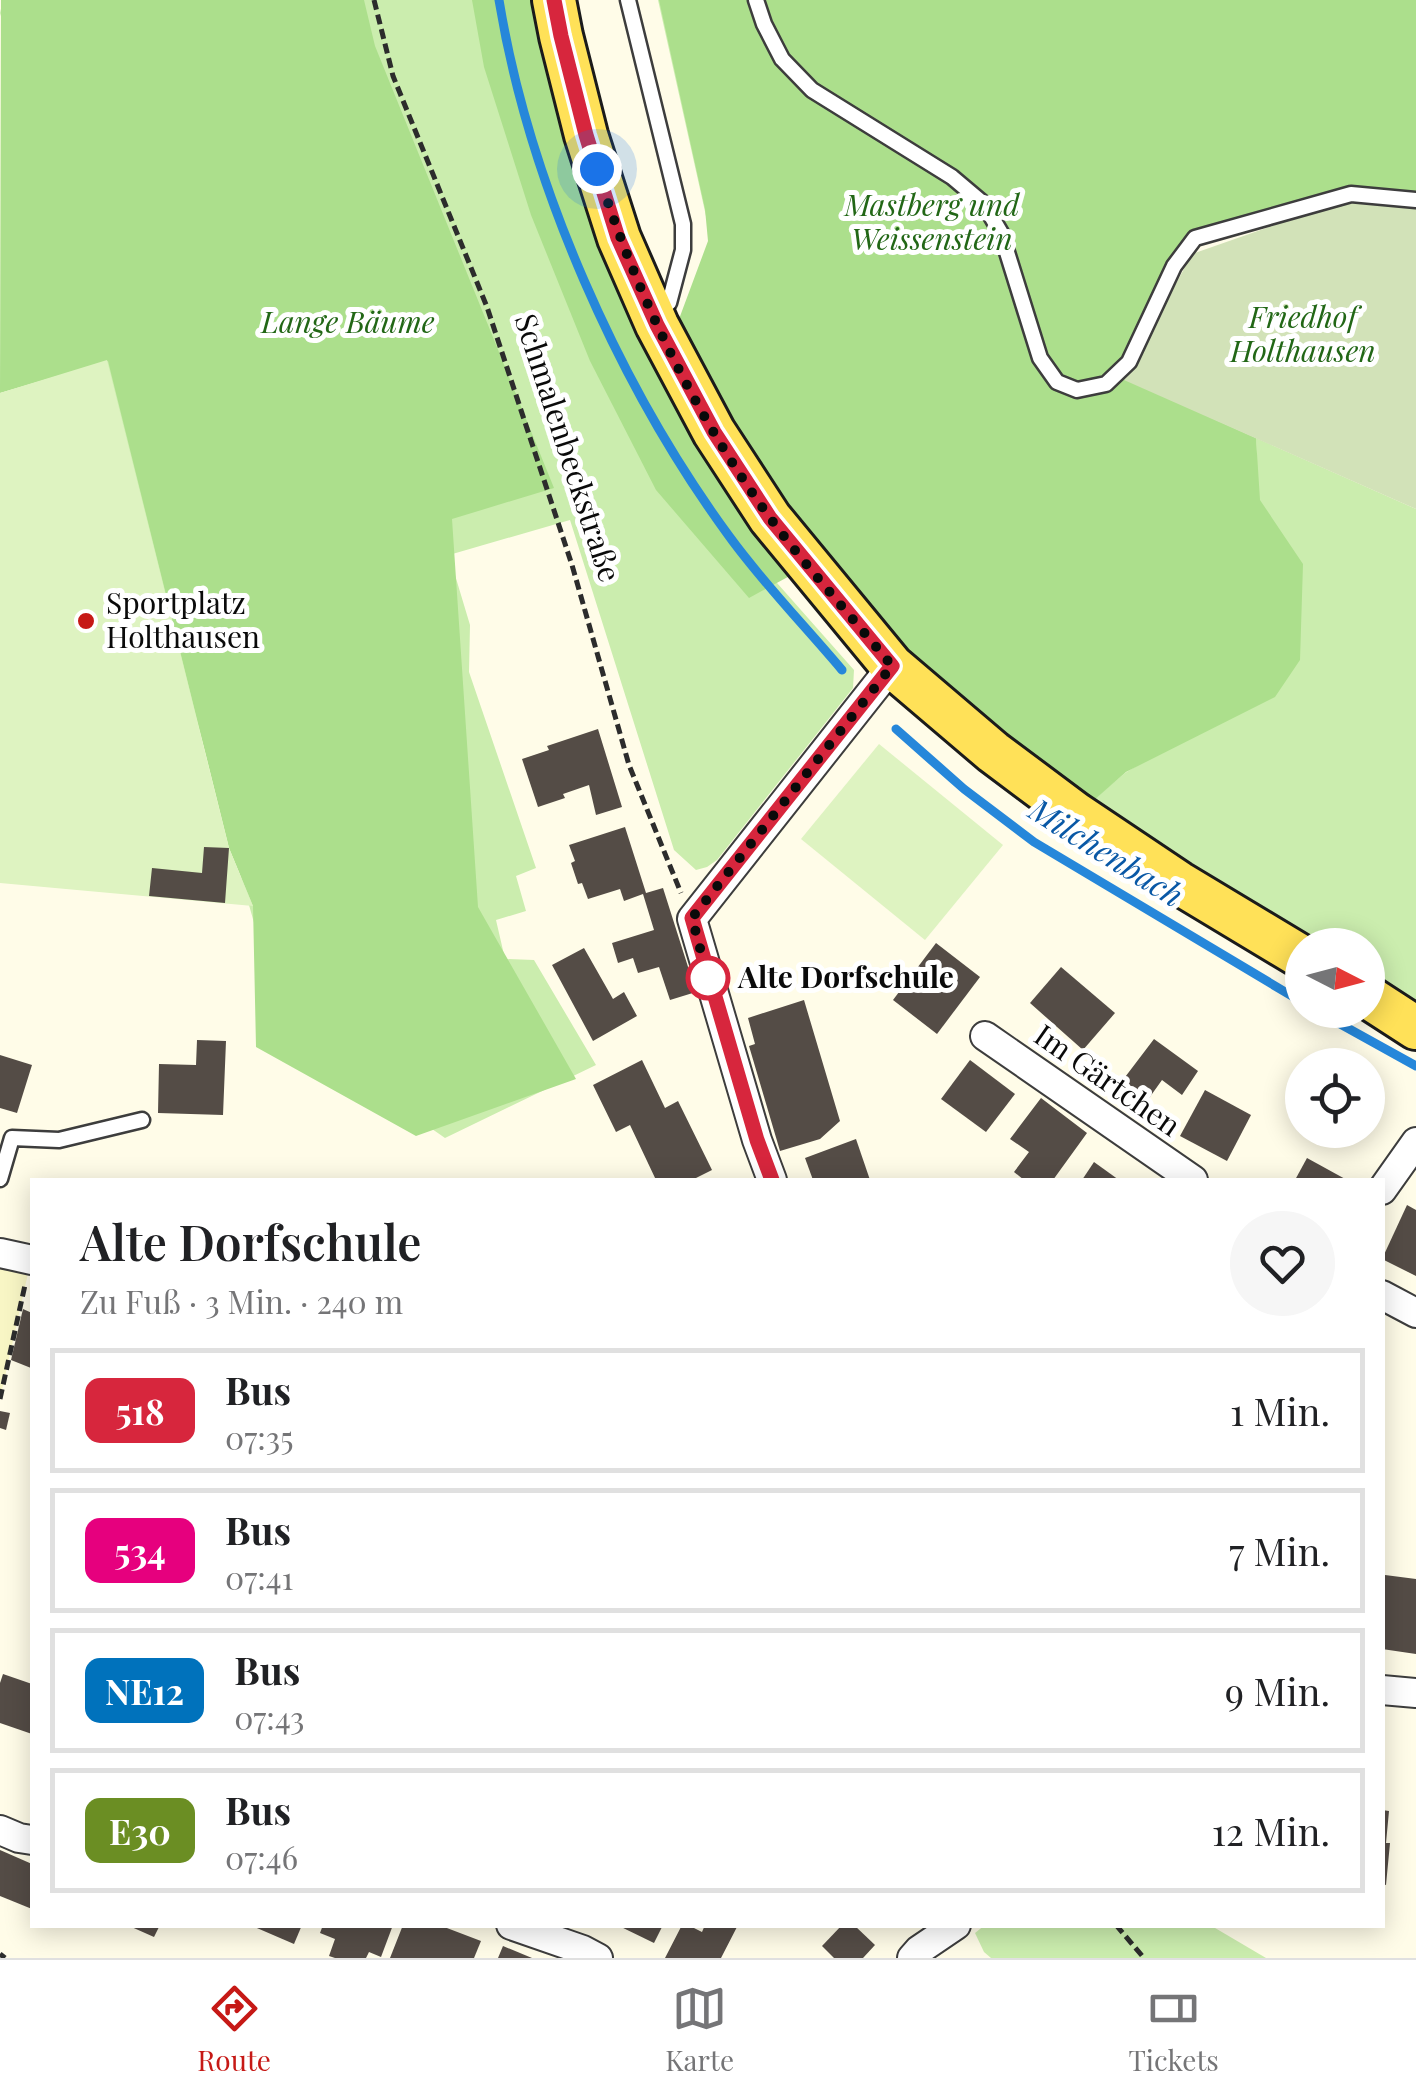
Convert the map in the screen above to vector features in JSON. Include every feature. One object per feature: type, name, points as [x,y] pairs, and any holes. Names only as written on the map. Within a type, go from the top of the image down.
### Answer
[{"type":"main road","points":[[554,0],[586,135],[618,238],[660,308],[714,432],[770,518],[892,666],[994,752],[1179,884],[1285,947]]},
{"type":"main road","points":[[1385,1008],[1416,1028]]},
{"type":"street","points":[[771,1178],[757,1140],[713,960],[692,918],[892,666]]},
{"type":"street","name":"Im Gärtchen","points":[[985,1036],[1189,1178]]},
{"type":"street","points":[[1385,1186],[1416,1142]]},
{"type":"street","points":[[0,1253],[30,1260]]},
{"type":"street","points":[[1385,1296],[1416,1313]]},
{"type":"street","points":[[1385,1690],[1416,1693]]},
{"type":"street","points":[[0,1830],[30,1839]]},
{"type":"street","points":[[520,1928],[598,1958]]},
{"type":"street","points":[[912,1958],[952,1928]]},
{"type":"lane","points":[[628,0],[683,224],[683,250],[660,308]]},
{"type":"lane","points":[[756,0],[782,59],[812,90],[952,177],[984,204],[1001,234],[1040,358],[1057,382],[1077,390],[1106,384],[1129,362],[1174,266],[1196,238],[1351,194],[1416,200]]},
{"type":"lane","points":[[0,1179],[6,1136],[60,1140],[142,1120]]},
{"type":"path","name":"Schmalenbeckstraße","points":[[374,0],[393,76],[493,326],[572,565],[629,765],[692,918]]},
{"type":"path","points":[[0,1399],[30,1269]]},
{"type":"path","points":[[1119,1928],[1144,1958]]},
{"type":"shaded area","points":[[0,1253],[30,1260],[30,1264],[0,1399]]},
{"type":"green space","name":"Lange Bäume","points":[[1,0],[364,0],[375,46],[554,488],[452,519],[478,907],[576,1079],[416,1136],[256,1047],[253,906],[229,848],[108,361],[0,393]]},
{"type":"green space","name":"Lange Bäume","points":[[3,0],[530,0],[755,558],[854,670],[853,688],[717,860],[696,870],[674,850],[570,520],[449,555],[470,625],[469,672],[536,868],[516,876],[526,911],[496,920],[505,959],[534,960],[596,1065],[445,1138],[283,1025],[97,368],[96,311],[0,13]]},
{"type":"green space","name":"Mastberg und Weissenstein","points":[[472,0],[552,0],[669,346],[708,241],[705,209],[659,0],[1416,0],[1416,195],[1351,191],[1220,222],[1189,237],[1125,354],[1107,371],[1256,438],[1260,500],[1303,564],[1300,660],[1275,697],[1126,772],[1077,815],[808,566],[749,598],[656,490],[590,361],[531,215],[484,67]]},
{"type":"green space","name":"Mastberg und Weissenstein","points":[[658,0],[1416,0],[1210,184],[1141,317],[1184,380],[1178,427],[1257,462],[1256,438],[1416,509],[1416,1028],[1385,1008],[1385,928],[1285,928],[1285,935],[1076,814],[1125,773],[1153,756],[714,252]]},
{"type":"green space","name":"Friedhof Holthausen","points":[[1352,198],[1416,204],[1416,509],[1124,380],[1192,254]]},
{"type":"green space","name":"Sportplatz Holthausen","points":[[107,360],[229,848],[253,906],[0,883],[0,393]]},
{"type":"green space","points":[[879,744],[1003,845],[925,940],[801,839]]},
{"type":"green space","points":[[981,1928],[1215,1928],[1266,1958],[991,1958],[975,1933]]},
{"type":"building","points":[[598,729],[622,807],[596,815],[589,785],[538,807],[522,759]]},
{"type":"building","points":[[625,827],[646,893],[663,888],[696,992],[670,1000],[659,967],[638,973],[633,958],[618,963],[612,943],[654,930],[643,894],[624,901],[620,889],[588,899],[582,883],[578,884],[569,845]]},
{"type":"building","points":[[204,847],[229,848],[225,903],[149,896],[152,868],[202,873]]},
{"type":"building","points":[[936,943],[980,977],[937,1034],[893,1000]]},
{"type":"building","points":[[584,948],[613,999],[624,992],[637,1016],[593,1041],[552,965]]},
{"type":"building","points":[[1061,967],[1115,1013],[1083,1050],[1030,1003]]},
{"type":"building","points":[[804,1000],[840,1121],[820,1139],[780,1151],[749,1046],[755,1044],[748,1018]]},
{"type":"building","points":[[1154,1039],[1198,1071],[1182,1095],[1162,1080],[1142,1108],[1116,1089]]},
{"type":"building","points":[[197,1040],[226,1041],[223,1115],[158,1113],[159,1064],[196,1065]]},
{"type":"building","points":[[0,1055],[32,1065],[17,1113],[0,1108]]},
{"type":"building","points":[[642,1060],[665,1108],[678,1101],[712,1170],[696,1178],[655,1178],[630,1125],[616,1132],[593,1085]]},
{"type":"building","points":[[970,1060],[1015,1094],[986,1132],[941,1099]]},
{"type":"building","points":[[1205,1090],[1251,1115],[1227,1161],[1180,1136]]},
{"type":"building","points":[[1041,1098],[1087,1133],[1054,1178],[1022,1178],[1014,1172],[1029,1152],[1010,1139]]},
{"type":"building","points":[[856,1139],[869,1178],[812,1178],[805,1158]]},
{"type":"building","points":[[1307,1158],[1343,1178],[1296,1178]]},
{"type":"building","points":[[1094,1162],[1116,1178],[1083,1178]]},
{"type":"building","points":[[1407,1205],[1416,1210],[1416,1276],[1385,1260]]},
{"type":"building","points":[[23,1309],[30,1312],[30,1368],[11,1360]]},
{"type":"building","points":[[0,1411],[10,1413],[6,1430],[0,1428]]},
{"type":"building","points":[[1385,1575],[1416,1579],[1416,1654],[1385,1649]]},
{"type":"building","points":[[3,1674],[30,1683],[30,1733],[0,1723]]},
{"type":"building","points":[[1385,1810],[1389,1811],[1386,1843],[1390,1843],[1386,1885]]},
{"type":"building","points":[[0,1850],[30,1863],[30,1908],[0,1896]]},
{"type":"building","points":[[134,1928],[158,1928],[154,1937]]},
{"type":"building","points":[[257,1928],[301,1928],[294,1944]]},
{"type":"building","points":[[322,1928],[392,1928],[381,1957],[369,1952],[366,1958],[329,1956],[335,1939],[320,1933]]},
{"type":"building","points":[[402,1928],[447,1928],[481,1941],[474,1958],[390,1958]]},
{"type":"building","points":[[623,1928],[662,1928],[654,1943]]},
{"type":"building","points":[[680,1928],[702,1932],[704,1928],[736,1928],[721,1958],[665,1958]]},
{"type":"building","points":[[839,1928],[857,1928],[875,1945],[863,1958],[834,1958],[822,1946]]},
{"type":"building","points":[[503,1946],[532,1958],[498,1958]]},
{"type":"waterway","name":"Milchenbach","points":[[499,0],[532,140],[584,280],[616,349],[651,415],[729,536],[842,670]]},
{"type":"waterway","name":"Milchenbach","points":[[896,729],[964,789],[1034,842],[1285,992]]},
{"type":"waterway","name":"Milchenbach","points":[[1347,1028],[1416,1066]]},
{"type":"bus line","name":"518","points":[[554,0],[586,135],[618,238],[657,325],[714,432],[770,518],[892,666],[692,918],[771,1178]]},
{"type":"place","name":"Sportplatz Holthausen","points":[[86,621]]},
{"type":"place","name":"Alte Dorfschule","points":[[708,978]]},
{"type":"route","points":[[597,169],[618,238],[714,432],[770,518],[892,666],[692,918],[708,978]]}]
